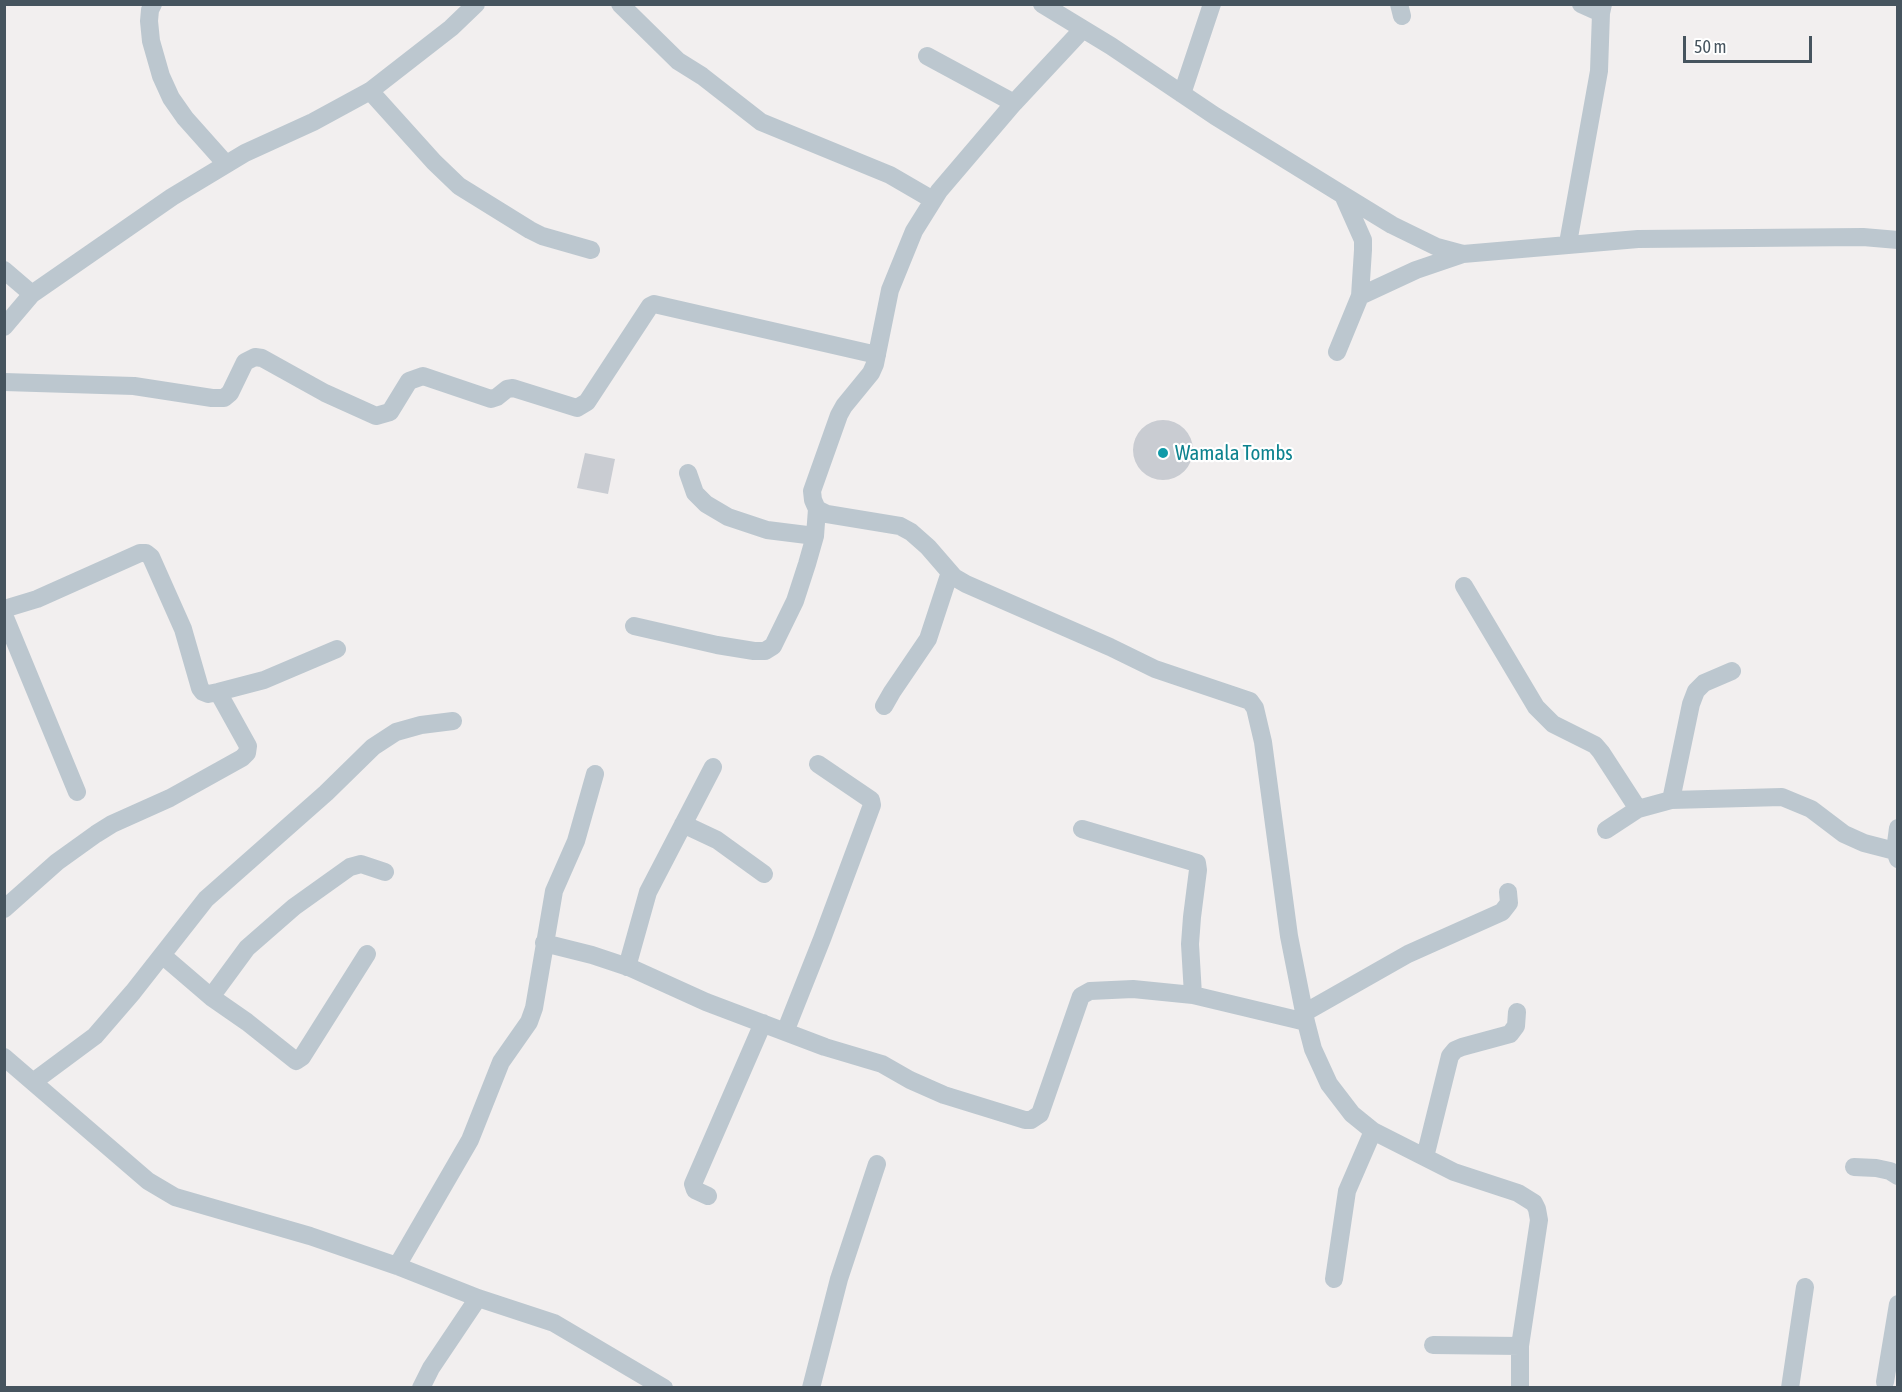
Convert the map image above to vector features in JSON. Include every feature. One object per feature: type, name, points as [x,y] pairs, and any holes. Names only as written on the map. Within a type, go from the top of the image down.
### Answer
[{"type":"street","points":[[153,4],[149,21],[151,41],[161,76],[171,98],[185,118],[226,164]]},
{"type":"street","points":[[4,327],[32,294],[172,197],[245,153],[342,107],[370,91],[452,28],[476,4]]},
{"type":"street","points":[[620,4],[678,61],[702,76],[761,122],[890,175],[933,200]]},
{"type":"street","points":[[1042,4],[1392,225],[1437,247],[1463,254]]},
{"type":"street","points":[[1182,94],[1212,4]]},
{"type":"street","points":[[1568,243],[1599,71],[1602,9],[1581,4]]},
{"type":"street","points":[[634,626],[717,645],[765,651],[773,646],[795,602],[815,536],[817,509],[812,491],[839,415],[872,373],[890,290],[914,231],[933,200],[1014,103],[1083,29]]},
{"type":"street","points":[[927,56],[1014,103]]},
{"type":"street","points":[[370,91],[434,162],[459,186],[542,236],[591,250]]},
{"type":"street","points":[[1337,352],[1360,296],[1363,240],[1343,195]]},
{"type":"street","points":[[1360,296],[1398,277],[1463,254],[1568,243],[1742,237],[1863,237],[1898,240]]},
{"type":"street","points":[[4,270],[32,294]]},
{"type":"street","points":[[4,382],[134,386],[224,398],[230,393],[245,362],[255,357],[262,358],[325,393],[376,416],[390,412],[409,381],[423,376],[491,399],[513,388],[577,408],[587,402],[650,306],[654,304],[877,355]]},
{"type":"street","points":[[688,473],[695,493],[705,504],[728,517],[767,530],[815,536]]},
{"type":"street","points":[[817,509],[827,514],[900,526],[911,532],[950,572],[966,584],[1155,669],[1250,701],[1255,708],[1263,742],[1289,936],[1305,1018],[1313,1049],[1329,1084],[1352,1114],[1373,1131],[1454,1172],[1518,1193],[1534,1203],[1539,1220],[1520,1346],[1520,1388]]},
{"type":"street","points":[[4,609],[38,599],[140,553],[146,553],[151,557],[183,629],[203,692],[208,694],[264,680],[338,649]]},
{"type":"street","points":[[884,706],[928,639],[950,572]]},
{"type":"street","points":[[1464,586],[1536,707],[1553,724],[1595,746],[1601,752],[1638,809]]},
{"type":"street","points":[[4,615],[77,792]]},
{"type":"street","points":[[1671,800],[1691,704],[1696,691],[1704,683],[1732,671]]},
{"type":"street","points":[[4,909],[57,862],[96,834],[112,824],[170,798],[247,753],[247,742],[218,692]]},
{"type":"street","points":[[33,1082],[95,1036],[126,1002],[206,899],[288,828],[383,738],[421,725],[453,721]]},
{"type":"street","points":[[785,1032],[872,805],[871,800],[818,764]]},
{"type":"street","points":[[627,966],[648,892],[713,767]]},
{"type":"street","points":[[397,1266],[470,1140],[501,1062],[528,1022],[534,1008],[554,891],[576,841],[596,774]]},
{"type":"street","points":[[1606,830],[1638,809],[1671,800],[1782,796],[1811,809],[1844,834],[1896,855],[1898,828]]},
{"type":"street","points":[[683,824],[717,840],[764,874]]},
{"type":"street","points":[[1082,829],[1197,863],[1190,944],[1193,995]]},
{"type":"street","points":[[211,997],[239,958],[254,942],[294,908],[350,867],[361,864],[385,872]]},
{"type":"street","points":[[544,943],[627,966],[706,1002],[825,1047],[882,1064],[944,1095],[975,1106],[1031,1120],[1037,1118],[1043,1109],[1081,996],[1090,991],[1132,989],[1193,995],[1305,1018],[1399,959],[1502,912],[1509,903],[1508,892]]},
{"type":"street","points":[[162,955],[211,997],[296,1061],[300,1060],[367,954]]},
{"type":"street","points":[[1425,1157],[1450,1056],[1462,1047],[1510,1034],[1516,1026],[1517,1012]]},
{"type":"street","points":[[708,1196],[695,1190],[693,1184],[763,1023]]},
{"type":"street","points":[[6,1064],[33,1082],[148,1181],[175,1197],[310,1236],[397,1266],[478,1298],[554,1323],[664,1388]]},
{"type":"street","points":[[1334,1279],[1347,1191],[1373,1131]]},
{"type":"street","points":[[811,1388],[839,1279],[877,1164]]},
{"type":"street","points":[[1854,1167],[1876,1168],[1890,1171],[1898,1176]]},
{"type":"street","points":[[1790,1388],[1805,1287]]},
{"type":"street","points":[[421,1388],[431,1368],[478,1298]]},
{"type":"street","points":[[1885,1382],[1898,1304]]},
{"type":"street","points":[[1432,1346],[1520,1346]]},
{"type":"building","points":[[1163,420],[1184,429],[1193,450],[1184,471],[1163,480],[1142,471],[1133,450],[1142,429]]},
{"type":"building","points":[[585,453],[615,459],[608,494],[577,488]]},
{"type":"place","name":"Wamala Tombs","points":[[1163,453]]}]
